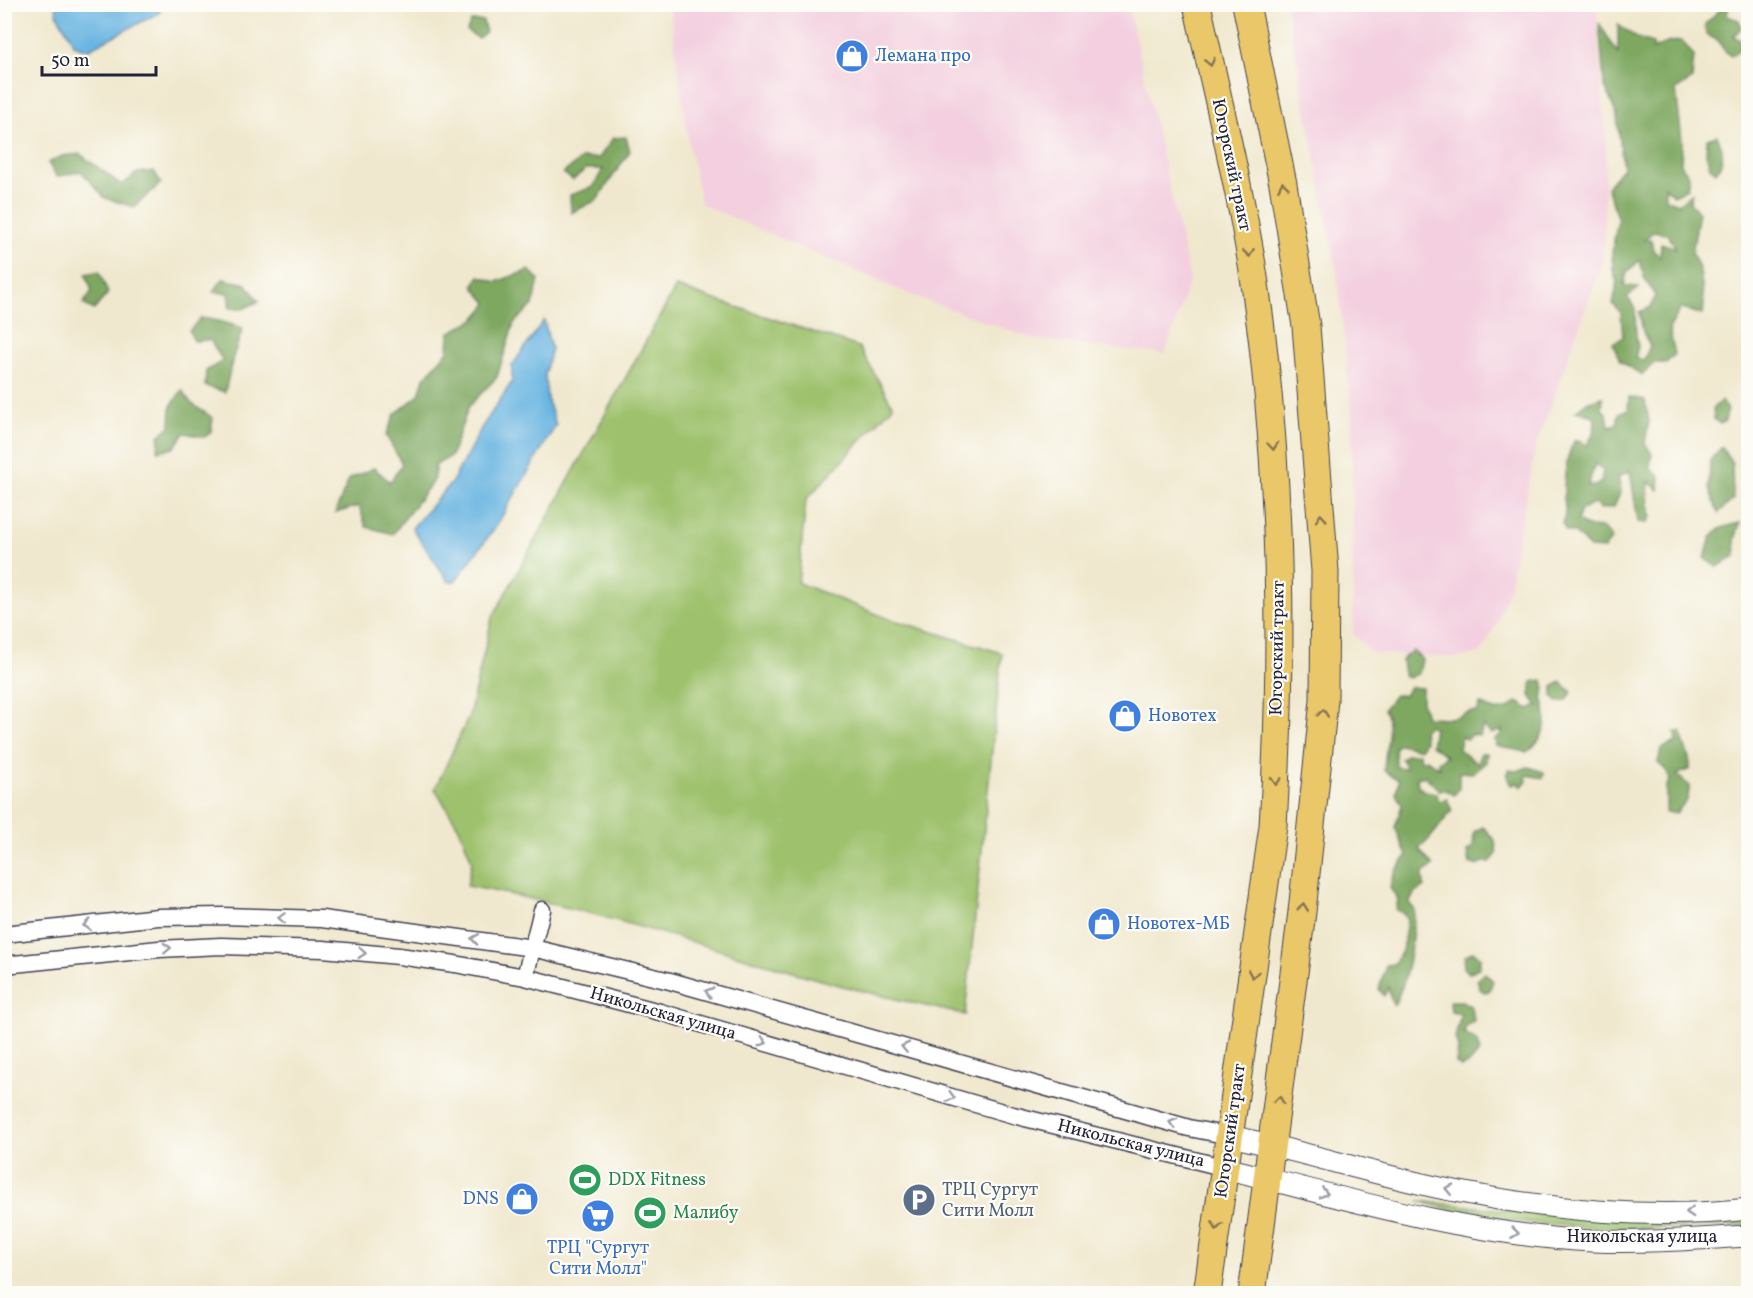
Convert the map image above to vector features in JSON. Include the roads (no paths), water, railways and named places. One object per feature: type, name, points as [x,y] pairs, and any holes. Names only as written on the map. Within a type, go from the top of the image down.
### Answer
[{"type":"main road","name":"Югорский тракт","points":[[1197,4],[1255,283],[1275,470],[1279,557],[1279,660],[1273,826],[1207,1293]]},
{"type":"main road","points":[[1245,4],[1283,184],[1306,326],[1325,571],[1324,699],[1302,912],[1252,1293]]},
{"type":"street","points":[[525,977],[542,910]]},
{"type":"street","name":"Никольская улица","points":[[4,934],[158,917],[322,919],[533,948],[670,981],[1189,1128],[1272,1145],[1453,1191],[1507,1200],[1601,1210],[1674,1213],[1749,1209]]},
{"type":"street","name":"Никольская улица","points":[[4,965],[159,948],[221,946],[323,949],[455,964],[525,977],[660,1012],[1013,1115],[1434,1219],[1536,1235],[1616,1241],[1672,1241],[1749,1236]]},
{"type":"water","points":[[56,4],[162,5],[159,13],[87,50],[73,45],[60,20]]},
{"type":"water","points":[[544,320],[551,349],[545,374],[547,398],[556,425],[495,528],[455,581],[449,582],[412,528],[452,482],[482,427],[512,382],[512,366]]},
{"type":"place","name":"Лемана про","points":[[852,56]]},
{"type":"place","name":"Новотех","points":[[1125,716]]},
{"type":"place","name":"Новотех-МБ","points":[[1104,924]]},
{"type":"place","name":"DDX Fitness","points":[[585,1180]]},
{"type":"place","name":"DNS","points":[[522,1199]]},
{"type":"place","name":"ТРЦ Сургут Сити Молл","points":[[919,1200]]},
{"type":"place","name":"Малибу","points":[[650,1213]]},
{"type":"place","name":"ТРЦ \"Сургут Сити Молл\"","points":[[598,1216]]}]
